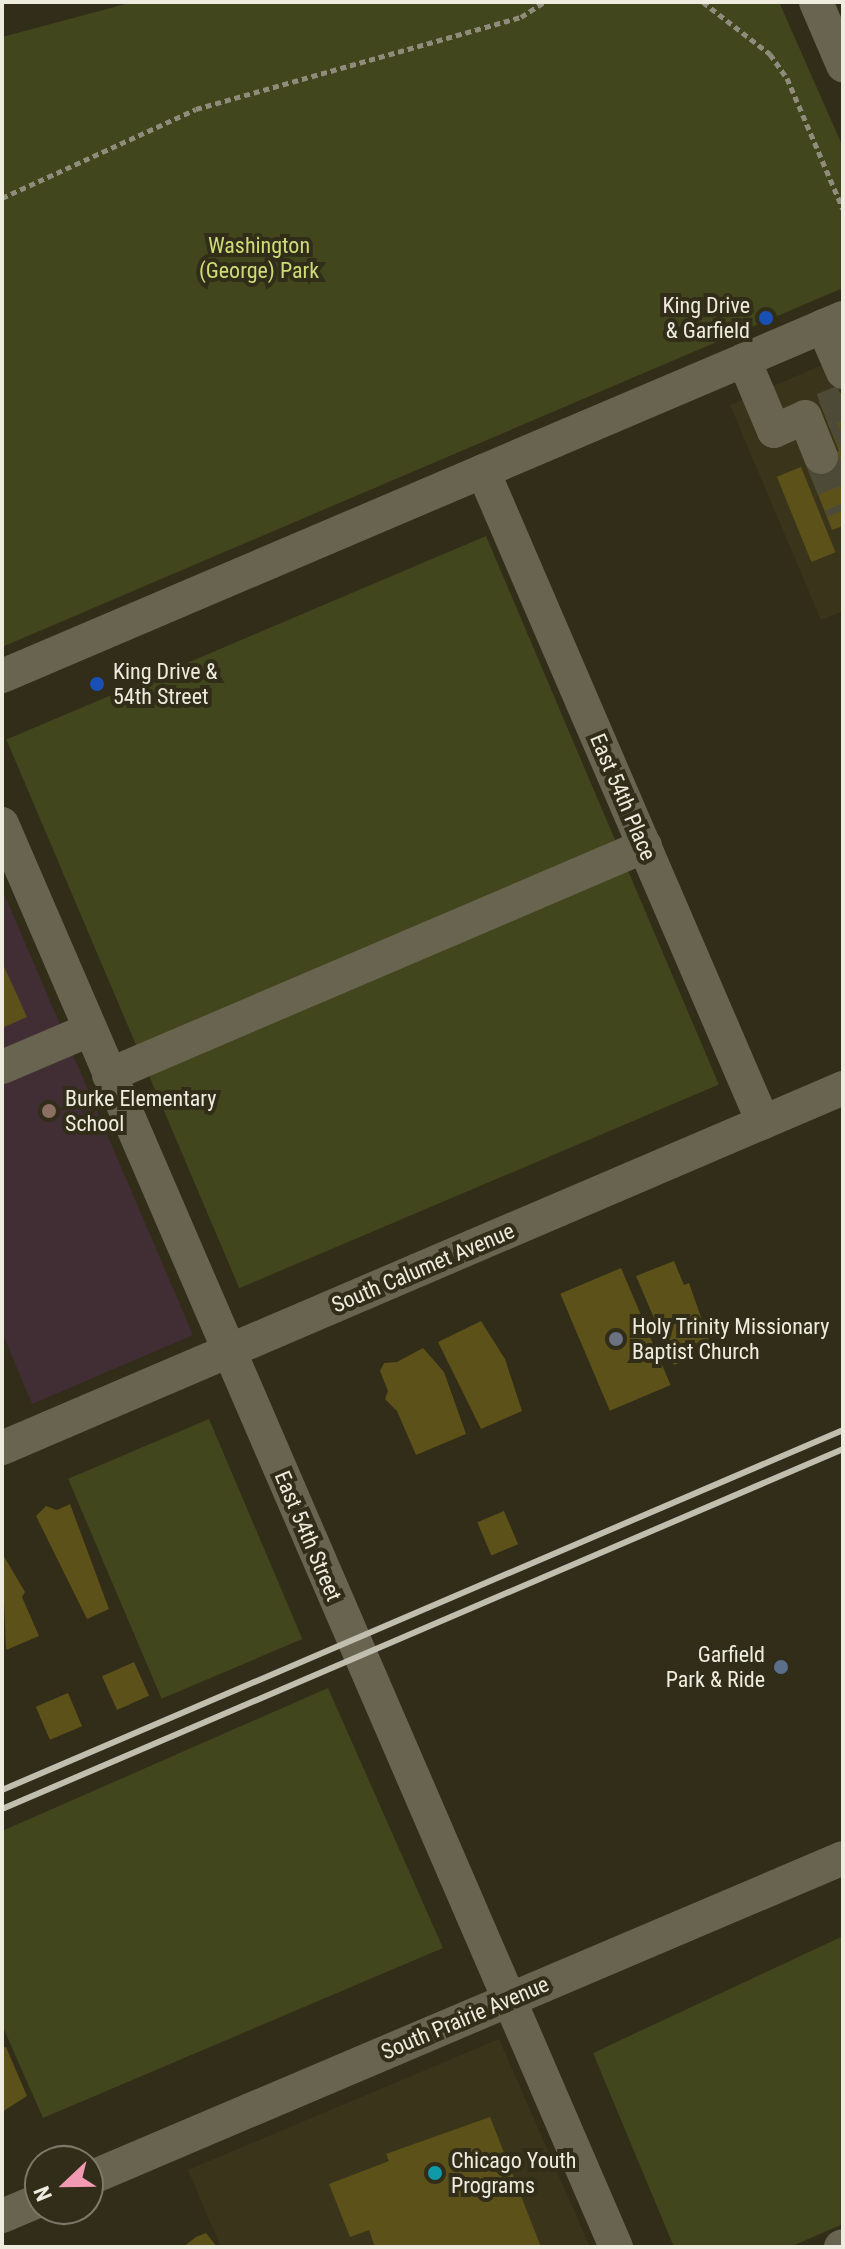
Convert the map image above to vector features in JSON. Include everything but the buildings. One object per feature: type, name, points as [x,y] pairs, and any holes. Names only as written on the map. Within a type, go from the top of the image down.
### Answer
[{"type":"street","points":[[816,2],[843,65]]},
{"type":"street","points":[[2,676],[833,322],[843,372]]},
{"type":"street","points":[[744,360],[774,431],[820,434]]},
{"type":"street","name":"East 54th Place","points":[[483,471],[763,1122]]},
{"type":"street","name":"East 54th Street","points":[[2,824],[616,2247]]},
{"type":"street","points":[[109,1075],[645,846]]},
{"type":"street","points":[[2,1067],[89,1030]]},
{"type":"street","name":"South Calumet Avenue","points":[[2,1448],[843,1088]]},
{"type":"street","name":"South Prairie Avenue","points":[[104,2172],[843,1858]]},
{"type":"street","points":[[2,2216],[24,2207]]},
{"type":"path","points":[[4,194],[196,109],[521,17],[544,2]]},
{"type":"path","points":[[703,2],[770,54],[787,78],[843,209]]},
{"type":"shaded area","points":[[843,356],[843,611],[821,620],[730,405]]},
{"type":"shaded area","name":"Burke Elementary School","points":[[2,889],[193,1335],[32,1404],[2,1332]]},
{"type":"shaded area","points":[[499,2039],[590,2247],[221,2247],[188,2170]]},
{"type":"green space","name":"Washington (George) Park","points":[[133,2],[779,2],[843,147],[843,288],[2,647],[2,37]]},
{"type":"green space","points":[[486,536],[719,1085],[239,1288],[6,740]]},
{"type":"green space","points":[[209,1419],[302,1639],[162,1699],[68,1479]]},
{"type":"green space","points":[[328,1688],[443,1948],[43,2118],[2,2025],[2,1831]]},
{"type":"green space","points":[[843,1936],[843,2224],[790,2247],[674,2247],[593,2053]]},
{"type":"tunnel","points":[[823,410],[843,402]]},
{"type":"tunnel","points":[[835,439],[843,435]]},
{"type":"tunnel","points":[[821,457],[843,511]]},
{"type":"railway","points":[[2,1790],[843,1430]]},
{"type":"railway","points":[[2,1809],[843,1449]]},
{"type":"place","name":"King Drive & Garfield","points":[[766,318]]},
{"type":"place","name":"King Drive & 54th Street","points":[[97,684]]},
{"type":"place","name":"Burke Elementary School","points":[[49,1111]]},
{"type":"place","name":"Holy Trinity Missionary Baptist Church","points":[[616,1339]]},
{"type":"place","name":"Garfield Park & Ride","points":[[781,1667]]},
{"type":"place","name":"Chicago Youth Programs","points":[[435,2173]]}]
